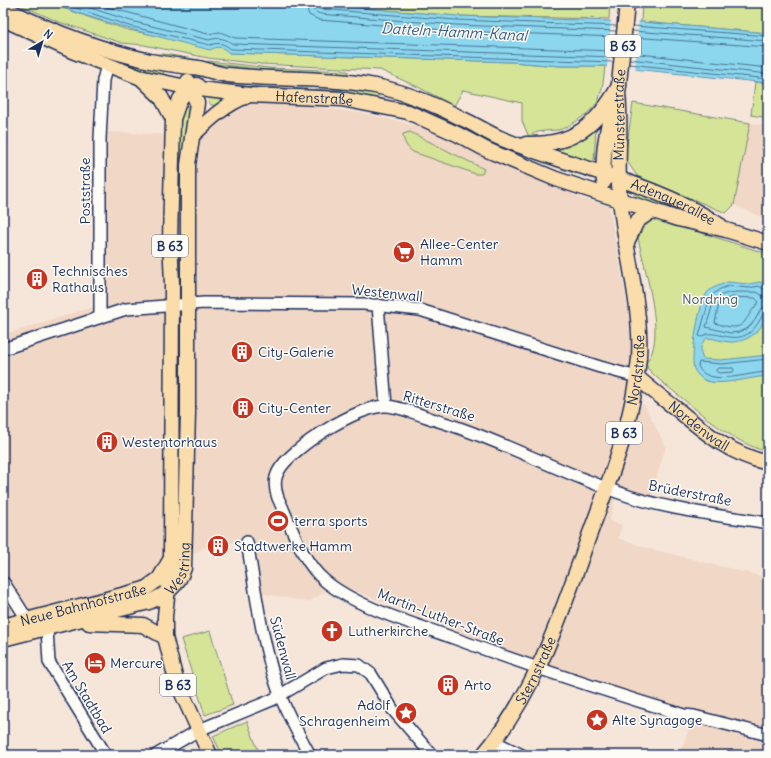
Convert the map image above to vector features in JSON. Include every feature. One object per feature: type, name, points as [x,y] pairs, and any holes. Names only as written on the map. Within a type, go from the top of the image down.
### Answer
[{"type":"main road","name":"Münsterstraße","points":[[618,178],[615,100],[626,5]]},
{"type":"main road","name":"Hafenstraße","points":[[3,12],[8,10],[49,29],[109,50],[225,75],[344,82],[383,88],[442,109],[499,138],[618,178]]},
{"type":"main road","name":"Hafenstraße","points":[[3,19],[72,51],[139,77],[191,88],[250,95],[342,99],[408,112],[427,119],[528,168],[620,200]]},
{"type":"main road","points":[[172,64],[183,74],[197,103],[194,134]]},
{"type":"main road","name":"B 63","points":[[172,305],[170,233],[173,119],[180,99],[191,88],[225,75]]},
{"type":"main road","points":[[139,77],[159,94],[173,119]]},
{"type":"main road","points":[[194,134],[217,113],[232,102],[250,95]]},
{"type":"main road","name":"B 63","points":[[515,144],[547,144],[567,139],[590,126],[615,100]]},
{"type":"main road","points":[[605,195],[603,174],[605,138],[615,100]]},
{"type":"main road","name":"B 63","points":[[187,304],[188,165],[194,134]]},
{"type":"main road","name":"Nordstraße","points":[[574,578],[607,488],[625,428],[637,377],[639,356],[637,306],[626,246],[618,178]]},
{"type":"main road","name":"Adenauerallee","points":[[618,178],[701,214],[726,230]]},
{"type":"main road","name":"Adenauerallee","points":[[620,200],[652,211],[704,226],[726,230],[768,243]]},
{"type":"main road","points":[[626,246],[637,221],[652,211]]},
{"type":"main road","name":"Westring","points":[[169,592],[182,576],[186,558],[187,304]]},
{"type":"main road","name":"Westring","points":[[169,592],[171,557],[172,305]]},
{"type":"main road","name":"Nordenwall","points":[[637,377],[726,448],[768,463]]},
{"type":"main road","name":"Neue Bahnhofstraße","points":[[3,626],[145,589],[159,579],[171,557]]},
{"type":"main road","name":"Sternstraße","points":[[483,755],[495,742],[518,707],[538,669],[574,578]]},
{"type":"main road","name":"B 63","points":[[169,592],[165,616],[164,637],[176,680],[210,755]]},
{"type":"main road","name":"Neue Bahnhofstraße","points":[[3,639],[148,602],[169,592]]},
{"type":"main road","points":[[70,623],[144,625],[164,637]]},
{"type":"street","name":"Poststraße","points":[[100,317],[100,139],[103,80],[107,65]]},
{"type":"street","name":"Westenwall","points":[[3,349],[126,309],[187,304],[273,302],[378,305],[405,308],[433,314],[606,369],[637,377]]},
{"type":"street","points":[[378,305],[386,406]]},
{"type":"street","name":"Ritterstraße","points":[[276,477],[289,456],[328,429],[355,414],[386,406],[402,409],[462,428],[607,488]]},
{"type":"street","name":"Martin-Luther-Straße","points":[[276,477],[276,492],[299,544],[312,567],[328,583],[345,593],[387,614],[538,669],[684,715],[694,716],[768,734]]},
{"type":"street","name":"Brüderstraße","points":[[607,488],[668,507],[768,523]]},
{"type":"street","name":"Südenwall","points":[[247,542],[261,624],[270,665],[280,695],[293,725],[310,755]]},
{"type":"street","points":[[4,583],[27,619]]},
{"type":"street","name":"Am Stadtbad","points":[[47,629],[49,662],[106,755]]},
{"type":"street","points":[[156,755],[199,730],[263,704],[326,668],[352,664],[359,665],[371,674],[393,710],[432,755]]},
{"type":"street","points":[[495,742],[522,755]]},
{"type":"shaded area","points":[[277,102],[367,114],[417,126],[581,198],[609,206],[633,337],[633,359],[627,405],[612,460],[533,660],[337,584],[309,602],[260,593],[250,539],[203,548],[152,580],[3,621],[3,335],[103,304],[107,132],[203,136],[226,114],[244,104]]},
{"type":"shaded area","points":[[750,123],[768,126],[768,220],[734,205]]},
{"type":"shaded area","points":[[644,404],[666,447],[650,498],[613,487],[636,408]]},
{"type":"shaded area","points":[[611,494],[616,496],[609,521],[622,525],[618,538],[647,548],[768,578],[768,755],[679,755],[694,715],[546,666]]},
{"type":"green space","points":[[16,3],[50,3],[128,30],[224,48],[229,53],[512,62],[560,66],[605,66],[604,78],[597,103],[581,118],[563,129],[538,132],[529,137],[522,121],[522,103],[463,90],[454,106],[418,87],[380,70],[261,64],[208,58],[144,45],[122,43],[59,22]]},
{"type":"green space","points":[[301,3],[610,3],[609,19],[457,16]]},
{"type":"green space","points":[[642,3],[768,3],[768,33],[641,22]]},
{"type":"green space","points":[[151,54],[165,54],[199,60],[198,65]]},
{"type":"green space","points":[[123,60],[165,67],[163,76],[122,64],[121,61]]},
{"type":"green space","points":[[208,61],[270,68],[348,71],[348,74],[257,69],[207,63]]},
{"type":"green space","points":[[755,82],[768,83],[768,118],[751,115]]},
{"type":"green space","points":[[241,86],[325,90],[359,89],[379,93],[377,99],[241,88]]},
{"type":"green space","points":[[208,96],[224,100],[216,106],[209,104]]},
{"type":"green space","points":[[633,103],[750,123],[734,205],[726,213],[637,176],[625,158]]},
{"type":"green space","points":[[184,105],[193,108],[182,157],[182,207],[178,143]]},
{"type":"green space","points":[[409,105],[438,116],[484,139],[577,171],[576,174],[483,141]]},
{"type":"green space","points":[[596,127],[594,160],[591,164],[544,150],[578,141]]},
{"type":"green space","points":[[410,132],[484,169],[482,174],[476,174],[413,152],[407,146],[403,137],[403,134]]},
{"type":"green space","points":[[630,190],[706,221],[644,202]]},
{"type":"green space","name":"Nordring","points":[[655,218],[768,254],[768,452],[733,437],[703,415],[648,369],[646,363],[652,352],[655,340],[654,311],[638,238],[641,229]]},
{"type":"green space","points":[[210,631],[233,705],[205,715],[181,639]]},
{"type":"green space","points":[[247,721],[260,755],[222,755],[213,736]]},
{"type":"water","name":"Datteln-Hamm-Kanal","points":[[50,3],[301,3],[457,16],[641,22],[768,33],[768,83],[605,66],[560,66],[512,62],[229,53],[220,47],[210,50],[130,29]]},
{"type":"water","points":[[728,282],[749,284],[760,282],[764,284],[767,290],[766,315],[764,321],[756,332],[745,339],[731,342],[707,338],[702,345],[701,350],[703,359],[721,360],[768,355],[768,376],[726,382],[710,382],[701,378],[694,369],[694,342],[698,318],[704,299],[711,289]]},
{"type":"pier","points":[[611,19],[639,20],[635,71],[607,68]]},
{"type":"place","name":"Allee-Center Hamm","points":[[404,252]]},
{"type":"place","name":"Technisches Rathaus","points":[[37,279]]},
{"type":"place","name":"City-Galerie","points":[[242,352]]},
{"type":"place","name":"City-Center","points":[[243,408]]},
{"type":"place","name":"Westentorhaus","points":[[107,442]]},
{"type":"place","name":"terra sports","points":[[278,521]]},
{"type":"place","name":"Stadtwerke Hamm","points":[[218,546]]},
{"type":"place","name":"Lutherkirche","points":[[332,631]]},
{"type":"place","name":"Mercure","points":[[95,663]]},
{"type":"place","name":"Arto","points":[[448,685]]},
{"type":"place","name":"Adolf Schragenheim","points":[[406,713]]},
{"type":"place","name":"Alte Synagoge","points":[[597,720]]}]
